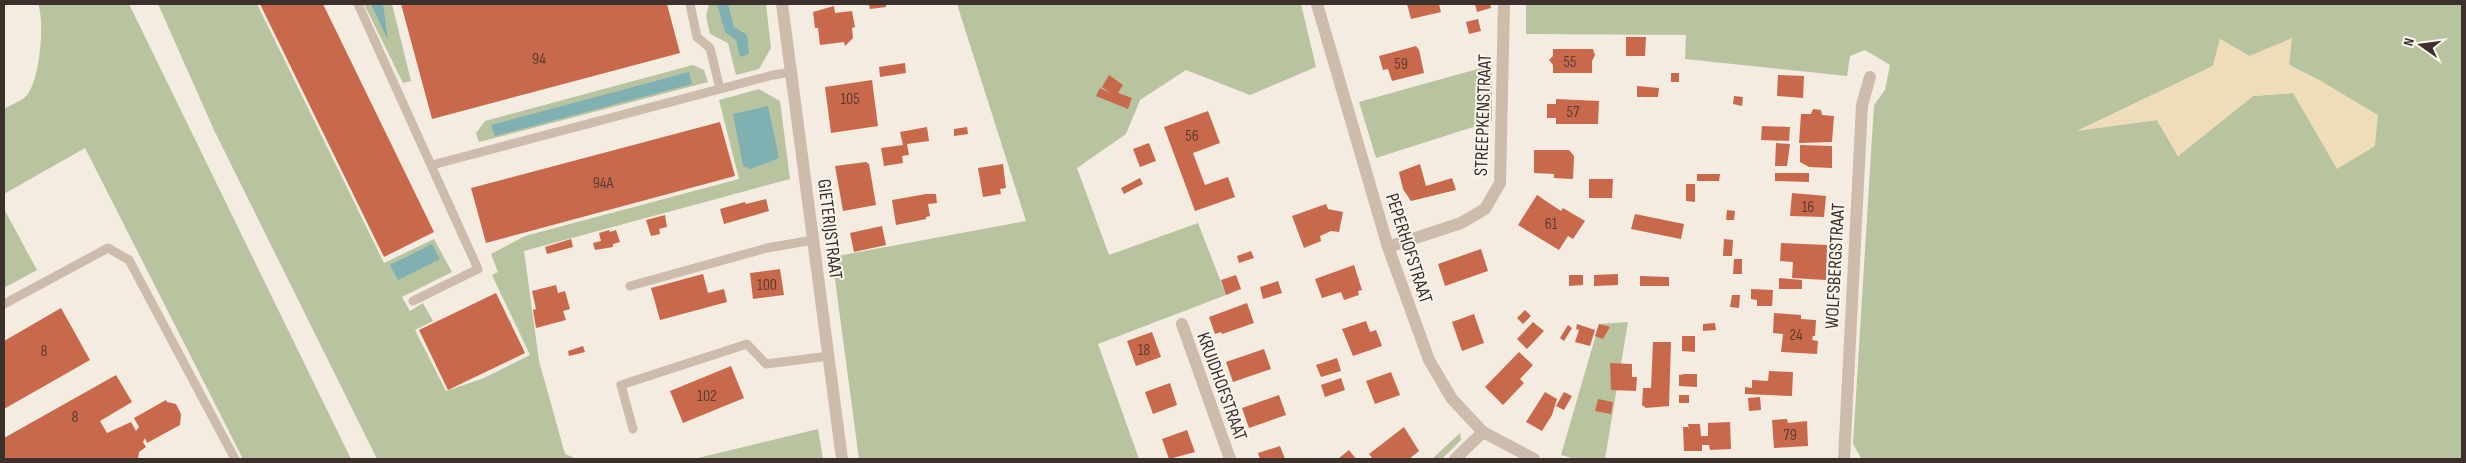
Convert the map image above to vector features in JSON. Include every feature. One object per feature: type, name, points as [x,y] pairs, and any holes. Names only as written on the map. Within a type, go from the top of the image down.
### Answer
[{"type":"street","name":"GIETERIJSTRAAT","points":[[782,4],[842,459]]},
{"type":"street","name":"PEPERHOFSTRAAT","points":[[1317,4],[1388,247],[1429,360],[1452,399],[1484,432],[1534,459]]},
{"type":"street","name":"STREEPKENSTRAAT","points":[[1388,247],[1462,223],[1485,209],[1500,183],[1504,4]]},
{"type":"street","name":"WOLFSBERGSTRAAT","points":[[1844,459],[1862,105],[1870,77]]},
{"type":"street","name":"KRUIDHOFSTRAAT","points":[[1182,324],[1230,459]]},
{"type":"street","points":[[1455,459],[1484,432]]},
{"type":"lane","points":[[358,4],[478,268],[413,301]]},
{"type":"lane","points":[[690,4],[697,37],[710,48],[720,89]]},
{"type":"lane","points":[[432,165],[720,89],[792,72]]},
{"type":"lane","points":[[630,286],[767,248],[813,240]]},
{"type":"lane","points":[[4,304],[108,248],[130,260],[235,459]]},
{"type":"lane","points":[[633,429],[621,386],[747,344],[766,364],[829,356]]},
{"type":"green space","points":[[38,4],[129,4],[351,459],[243,459],[85,148],[4,194],[4,109],[27,95],[35,77],[41,36]]},
{"type":"green space","points":[[158,4],[257,4],[384,263],[434,239],[452,272],[402,297],[410,311],[423,303],[433,321],[415,330],[446,391],[484,378],[530,355],[492,275],[498,272],[491,254],[525,236],[739,179],[719,100],[759,89],[780,101],[790,179],[524,251],[539,361],[565,454],[577,459],[377,459],[214,130]]},
{"type":"green space","points":[[364,4],[392,4],[411,81],[403,83]]},
{"type":"green space","points":[[709,4],[766,4],[771,48],[759,69],[736,75],[728,43],[710,34],[706,16]]},
{"type":"green space","points":[[957,4],[1301,4],[1316,67],[1250,95],[1186,70],[1140,100],[1126,134],[1077,168],[1109,255],[1198,223],[1226,295],[1098,344],[1139,459],[859,459],[832,257],[1026,221]]},
{"type":"green space","points":[[1526,4],[2462,4],[2462,459],[1861,458],[1853,444],[1874,105],[1885,90],[1890,65],[1865,50],[1850,56],[1847,76],[1685,59],[1686,35],[1526,34]],"holes":[[[2220,39],[2249,56],[2289,65],[2321,81],[2293,93],[2253,96],[2178,156],[2157,120],[2079,130],[2213,66]]]},
{"type":"green space","points":[[693,65],[704,70],[708,82],[479,142],[476,133],[485,121]]},
{"type":"green space","points":[[1492,65],[1492,121],[1376,158],[1359,102]]},
{"type":"green space","points":[[4,209],[37,270],[4,288]]},
{"type":"green space","points":[[1628,322],[1605,459],[1575,459],[1561,455],[1599,324]]},
{"type":"green space","points":[[818,429],[823,459],[694,459]]},
{"type":"green space","points":[[1460,433],[1461,440],[1442,459],[1432,459]]},
{"type":"sand","points":[[2292,38],[2289,66],[2321,81],[2378,115],[2375,146],[2337,169],[2293,93],[2253,96],[2178,156],[2157,120],[2077,131],[2213,66],[2220,39],[2249,56]]},
{"type":"water","points":[[371,4],[383,4],[388,40]]},
{"type":"water","points":[[717,4],[728,4],[734,27],[747,35],[749,54],[740,57],[736,40],[725,32]]},
{"type":"water","points":[[689,72],[692,84],[495,136],[491,125]]},
{"type":"water","points":[[768,106],[779,158],[751,169],[743,166],[733,114]]},
{"type":"water","points":[[432,244],[440,259],[398,280],[390,265]]},
{"type":"building","points":[[260,4],[323,4],[434,232],[384,257]]},
{"type":"building","points":[[401,4],[667,4],[680,53],[432,119]]},
{"type":"building","points":[[869,4],[886,4],[886,7],[870,9]]},
{"type":"building","points":[[1407,4],[1439,4],[1441,12],[1411,19]]},
{"type":"building","points":[[1475,4],[1490,4],[1491,8],[1477,12]]},
{"type":"building","points":[[834,6],[835,13],[852,11],[855,27],[852,28],[853,38],[845,46],[844,42],[820,45],[818,28],[815,28],[813,12]]},
{"type":"building","points":[[1478,19],[1481,31],[1469,34],[1466,22]]},
{"type":"building","points":[[1626,37],[1646,37],[1645,56],[1626,56]]},
{"type":"building","points":[[1416,46],[1419,50],[1424,73],[1392,81],[1388,69],[1383,70],[1379,56]]},
{"type":"building","points":[[1553,49],[1593,49],[1595,55],[1592,61],[1592,73],[1553,73],[1553,65],[1549,60],[1553,56]]},
{"type":"building","points":[[905,63],[906,73],[880,77],[879,67]]},
{"type":"building","points":[[1671,73],[1679,73],[1679,82],[1671,82]]},
{"type":"building","points":[[1109,75],[1123,85],[1118,93],[1132,98],[1128,109],[1096,96],[1100,88],[1110,93],[1102,87]]},
{"type":"building","points":[[1778,75],[1804,76],[1803,98],[1777,96]]},
{"type":"building","points":[[872,80],[878,126],[831,133],[825,87]]},
{"type":"building","points":[[1637,86],[1659,88],[1658,97],[1637,97]]},
{"type":"building","points":[[1734,96],[1743,97],[1742,106],[1733,104]]},
{"type":"building","points":[[1556,99],[1599,101],[1598,124],[1556,124],[1556,118],[1547,118],[1547,104],[1556,104]]},
{"type":"building","points":[[1813,109],[1821,110],[1822,115],[1834,116],[1832,142],[1799,143],[1801,114],[1811,114]]},
{"type":"building","points":[[1208,111],[1220,143],[1193,153],[1205,185],[1228,177],[1235,197],[1195,211],[1164,127]]},
{"type":"building","points":[[720,122],[735,176],[486,243],[471,188]]},
{"type":"building","points":[[1762,126],[1790,127],[1789,141],[1761,140]]},
{"type":"building","points":[[927,127],[929,141],[907,144],[909,155],[902,156],[903,163],[884,166],[881,148],[903,145],[900,132]]},
{"type":"building","points":[[967,127],[968,134],[954,136],[954,129]]},
{"type":"building","points":[[1149,143],[1156,161],[1140,167],[1133,149]]},
{"type":"building","points":[[1776,143],[1790,144],[1787,166],[1775,166]]},
{"type":"building","points":[[1800,145],[1832,146],[1832,168],[1809,167],[1800,162]]},
{"type":"building","points":[[1534,150],[1569,150],[1574,156],[1573,179],[1554,178],[1554,174],[1534,173]]},
{"type":"building","points":[[866,162],[869,164],[876,205],[843,211],[835,166]]},
{"type":"building","points":[[1003,164],[1006,188],[1000,189],[1001,194],[983,197],[978,168]]},
{"type":"building","points":[[1420,164],[1426,186],[1452,178],[1456,190],[1411,201],[1403,189],[1399,172]]},
{"type":"building","points":[[1775,173],[1809,173],[1809,182],[1775,181]]},
{"type":"building","points":[[1697,174],[1720,174],[1719,181],[1697,181]]},
{"type":"building","points":[[1140,178],[1143,184],[1124,194],[1121,188]]},
{"type":"building","points":[[1589,179],[1613,179],[1612,198],[1589,198]]},
{"type":"building","points":[[1686,184],[1695,184],[1695,202],[1686,201]]},
{"type":"building","points":[[1792,193],[1826,196],[1824,217],[1790,216]]},
{"type":"building","points":[[936,194],[937,203],[928,204],[930,216],[926,217],[926,219],[896,225],[892,200]]},
{"type":"building","points":[[1537,195],[1561,211],[1563,208],[1585,221],[1573,239],[1568,236],[1559,250],[1518,225]]},
{"type":"building","points":[[766,199],[769,211],[724,224],[720,209],[745,202],[746,204]]},
{"type":"building","points":[[1326,204],[1328,209],[1343,212],[1339,232],[1331,231],[1320,236],[1321,241],[1304,248],[1292,216]]},
{"type":"building","points":[[1727,210],[1735,211],[1734,220],[1726,220]]},
{"type":"building","points":[[1635,214],[1684,224],[1681,239],[1631,229]]},
{"type":"building","points":[[665,215],[667,227],[659,229],[660,234],[651,236],[646,220]]},
{"type":"building","points":[[882,226],[886,245],[854,252],[850,233]]},
{"type":"building","points":[[609,230],[610,232],[616,230],[620,242],[613,244],[613,247],[595,250],[593,243],[601,241],[599,233]]},
{"type":"building","points":[[571,239],[573,247],[547,254],[545,247]]},
{"type":"building","points":[[1724,239],[1733,240],[1732,256],[1723,256]]},
{"type":"building","points":[[1781,243],[1827,245],[1826,280],[1792,278],[1793,262],[1780,261]]},
{"type":"building","points":[[1481,249],[1488,271],[1445,286],[1438,264]]},
{"type":"building","points":[[1251,251],[1254,258],[1239,263],[1237,256]]},
{"type":"building","points":[[1734,259],[1742,259],[1742,274],[1733,274]]},
{"type":"building","points":[[1354,265],[1362,290],[1358,291],[1359,295],[1344,300],[1341,292],[1322,298],[1315,279]]},
{"type":"building","points":[[780,269],[784,295],[753,299],[750,273]]},
{"type":"building","points":[[703,274],[708,293],[724,289],[727,302],[660,320],[651,288]]},
{"type":"building","points":[[1618,274],[1618,285],[1594,286],[1594,275]]},
{"type":"building","points":[[1236,275],[1241,289],[1226,295],[1221,280]]},
{"type":"building","points":[[1569,275],[1583,275],[1583,285],[1569,286]]},
{"type":"building","points":[[1640,276],[1669,277],[1669,286],[1640,286]]},
{"type":"building","points":[[1779,278],[1802,280],[1802,289],[1779,289]]},
{"type":"building","points":[[1278,281],[1282,293],[1263,299],[1260,287]]},
{"type":"building","points":[[556,285],[558,293],[565,291],[570,309],[563,311],[566,320],[536,328],[533,310],[536,309],[532,291]]},
{"type":"building","points":[[1751,289],[1773,290],[1772,306],[1757,306],[1757,300],[1751,299]]},
{"type":"building","points":[[496,293],[525,353],[448,390],[419,330]]},
{"type":"building","points":[[1732,295],[1740,295],[1739,308],[1730,307]]},
{"type":"building","points":[[1247,303],[1254,323],[1222,334],[1221,332],[1215,334],[1209,317]]},
{"type":"building","points":[[61,308],[90,360],[4,409],[4,341]]},
{"type":"building","points":[[1525,310],[1531,316],[1523,324],[1517,318]]},
{"type":"building","points":[[1774,313],[1801,315],[1801,319],[1816,320],[1815,336],[1813,336],[1812,340],[1818,341],[1817,354],[1781,352],[1783,334],[1773,333]]},
{"type":"building","points":[[1474,314],[1484,343],[1462,351],[1452,322]]},
{"type":"building","points":[[1366,321],[1370,332],[1376,330],[1382,346],[1353,356],[1342,329]]},
{"type":"building","points":[[1533,322],[1544,331],[1527,349],[1517,339]]},
{"type":"building","points":[[1715,323],[1716,330],[1703,331],[1703,324]]},
{"type":"building","points":[[1577,324],[1595,330],[1590,346],[1575,342],[1579,330],[1576,329]]},
{"type":"building","points":[[1599,324],[1610,327],[1603,339],[1595,336]]},
{"type":"building","points":[[1568,325],[1572,328],[1564,341],[1560,338]]},
{"type":"building","points":[[1152,332],[1161,357],[1136,366],[1127,341]]},
{"type":"building","points":[[1682,336],[1695,336],[1695,352],[1682,351]]},
{"type":"building","points":[[1653,342],[1671,342],[1669,406],[1646,408],[1642,405],[1643,388],[1651,388]]},
{"type":"building","points":[[583,346],[585,352],[569,356],[568,351]]},
{"type":"building","points":[[1264,349],[1271,369],[1233,382],[1226,362]]},
{"type":"building","points":[[1519,352],[1533,365],[1520,379],[1524,383],[1503,405],[1485,387]]},
{"type":"building","points":[[1337,358],[1341,371],[1321,377],[1316,365]]},
{"type":"building","points":[[1610,363],[1632,364],[1632,377],[1637,377],[1636,391],[1611,390]]},
{"type":"building","points":[[731,366],[744,398],[683,423],[670,391]]},
{"type":"building","points":[[1769,371],[1793,372],[1792,396],[1745,394],[1745,387],[1752,388],[1752,380],[1768,381]]},
{"type":"building","points":[[1391,372],[1400,395],[1375,404],[1366,381]]},
{"type":"building","points":[[1697,374],[1697,387],[1679,386],[1679,375]]},
{"type":"building","points":[[116,375],[132,402],[100,421],[107,433],[131,422],[136,431],[139,427],[134,418],[166,400],[176,404],[181,414],[180,425],[147,443],[145,438],[143,442],[146,447],[139,452],[138,459],[4,459],[4,438]]},
{"type":"building","points":[[1341,378],[1345,390],[1325,397],[1321,385]]},
{"type":"building","points":[[1170,383],[1177,405],[1153,414],[1145,392]]},
{"type":"building","points":[[1545,392],[1557,399],[1552,415],[1542,431],[1526,422]]},
{"type":"building","points":[[1564,392],[1572,396],[1564,410],[1556,406]]},
{"type":"building","points":[[1279,395],[1286,415],[1249,428],[1242,408]]},
{"type":"building","points":[[1679,395],[1689,395],[1689,403],[1679,403]]},
{"type":"building","points":[[1760,397],[1761,410],[1749,411],[1748,398]]},
{"type":"building","points":[[1598,399],[1613,402],[1611,414],[1595,411]]},
{"type":"building","points":[[1787,419],[1788,423],[1807,421],[1808,446],[1774,448],[1772,420]]},
{"type":"building","points":[[1730,422],[1731,449],[1710,450],[1709,445],[1702,445],[1702,451],[1684,451],[1683,427],[1688,427],[1689,430],[1688,424],[1700,424],[1701,436],[1708,436],[1708,423]]},
{"type":"building","points":[[1404,427],[1419,451],[1409,459],[1373,459],[1369,454]]},
{"type":"building","points":[[1187,430],[1195,452],[1169,459],[1162,439]]},
{"type":"building","points":[[1280,446],[1285,459],[1260,459],[1258,453]]},
{"type":"building","points":[[1349,450],[1356,459],[1338,459]]}]
